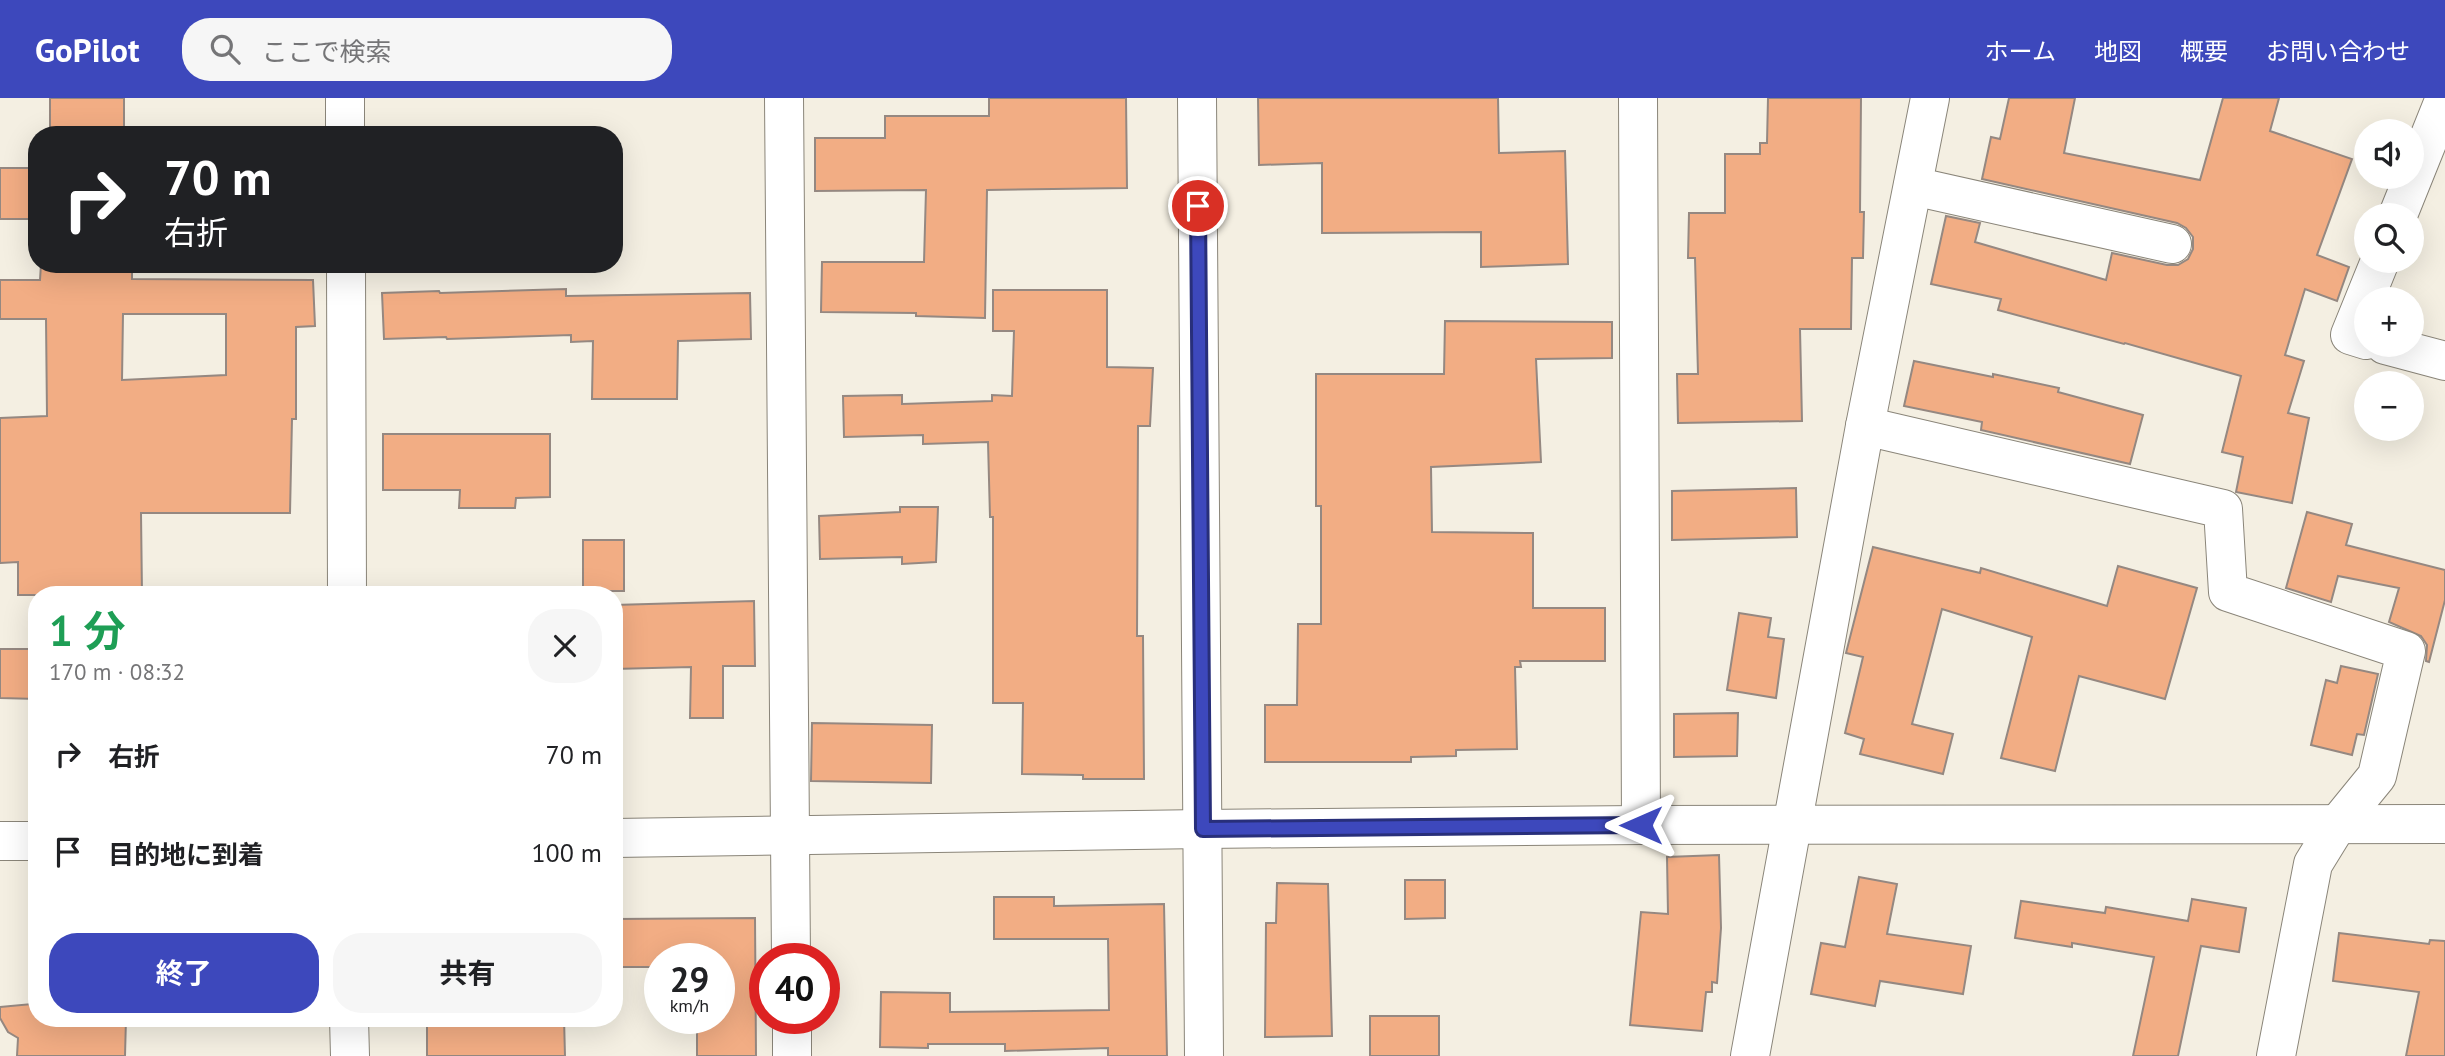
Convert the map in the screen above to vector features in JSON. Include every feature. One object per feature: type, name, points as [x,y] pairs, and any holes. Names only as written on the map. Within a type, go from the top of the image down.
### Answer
[{"type":"street","points":[[345,98],[345,126]]},
{"type":"street","points":[[784,98],[791,943]]},
{"type":"street","points":[[1197,98],[1204,1056]]},
{"type":"street","points":[[1638,98],[1641,825]]},
{"type":"street","points":[[1750,1056],[1865,426],[1930,98]]},
{"type":"street","points":[[2403,203],[2445,98]]},
{"type":"street","points":[[1913,186],[2172,244]]},
{"type":"street","points":[[346,273],[347,586]]},
{"type":"street","points":[[2424,355],[2445,361]]},
{"type":"street","points":[[1865,426],[2223,509],[2228,592],[2406,651],[2377,776],[2337,825],[2313,864],[2276,1056]]},
{"type":"street","points":[[623,838],[1641,825],[2445,824]]},
{"type":"street","points":[[0,841],[28,841]]},
{"type":"street","points":[[349,1027],[350,1056]]},
{"type":"street","points":[[792,1034],[792,1056]]},
{"type":"building","points":[[50,98],[124,98],[124,126],[50,126]]},
{"type":"building","points":[[989,98],[1126,98],[1127,188],[987,190],[985,318],[916,316],[916,313],[821,312],[822,262],[924,262],[926,190],[815,191],[815,138],[885,138],[885,116],[989,116]]},
{"type":"building","points":[[1258,98],[1498,98],[1499,153],[1565,151],[1568,264],[1481,267],[1481,232],[1322,233],[1322,163],[1259,165]]},
{"type":"building","points":[[1768,98],[1861,98],[1860,212],[1864,212],[1863,258],[1852,258],[1851,329],[1800,329],[1802,421],[1678,423],[1677,374],[1698,374],[1695,258],[1688,258],[1689,213],[1725,213],[1725,154],[1760,154],[1760,143],[1767,143]]},
{"type":"building","points":[[2009,98],[2075,98],[2064,153],[2200,180],[2223,98],[2279,98],[2270,131],[2352,159],[2317,255],[2349,267],[2337,301],[2305,289],[2285,355],[2304,361],[2288,413],[2309,418],[2292,503],[2236,492],[2243,457],[2222,452],[2241,376],[1998,310],[2001,299],[1931,284],[1946,216],[1980,223],[1975,242],[2106,280],[2112,253],[2178,265],[2188,259],[2193,249],[2193,237],[2186,228],[2177,223],[1982,179],[1991,137],[2000,139]]},
{"type":"building","points":[[0,168],[28,168],[28,219],[0,219]]},
{"type":"building","points":[[40,273],[132,273],[132,279],[313,280],[315,326],[296,327],[296,419],[292,419],[290,513],[141,513],[142,586],[28,586],[28,595],[18,595],[18,562],[0,563],[0,418],[47,416],[46,319],[0,319],[0,280],[40,280]],"holes":[[[123,314],[226,314],[226,375],[122,380]]]},
{"type":"building","points":[[566,289],[566,296],[750,293],[751,339],[678,341],[677,399],[592,399],[593,341],[571,342],[571,335],[384,339],[382,293]]},
{"type":"building","points":[[993,290],[1107,290],[1107,367],[1153,368],[1150,426],[1138,426],[1137,636],[1143,636],[1144,779],[1083,779],[1083,775],[1022,774],[1023,703],[993,703],[993,517],[990,517],[988,442],[923,444],[923,435],[844,437],[843,396],[902,395],[902,404],[992,401],[992,395],[1012,396],[1014,331],[993,331]]},
{"type":"building","points":[[1445,321],[1612,322],[1612,358],[1536,359],[1541,462],[1431,467],[1432,532],[1533,533],[1533,608],[1605,608],[1605,661],[1520,661],[1521,667],[1515,667],[1517,749],[1456,750],[1456,756],[1411,757],[1411,762],[1265,762],[1265,705],[1297,705],[1298,624],[1321,624],[1321,506],[1316,506],[1316,374],[1444,374]]},
{"type":"building","points":[[1914,361],[2059,388],[2058,392],[2143,415],[2130,464],[1981,430],[1982,422],[1904,406]]},
{"type":"building","points":[[383,434],[550,434],[550,497],[516,498],[515,508],[459,508],[460,490],[383,490]]},
{"type":"building","points":[[1796,488],[1797,537],[1672,540],[1672,491]]},
{"type":"building","points":[[900,507],[938,507],[936,562],[902,564],[902,557],[820,559],[819,516],[900,512]]},
{"type":"building","points":[[2307,512],[2352,524],[2346,545],[2445,570],[2445,600],[2429,662],[2426,661],[2427,645],[2421,636],[2389,622],[2399,588],[2338,576],[2331,602],[2286,588]]},
{"type":"building","points":[[583,540],[624,540],[624,591],[623,586],[583,586]]},
{"type":"building","points":[[1873,547],[1980,573],[1981,568],[2107,606],[2118,566],[2197,588],[2165,699],[2079,676],[2055,771],[2001,758],[2032,637],[1942,609],[1912,724],[1953,734],[1943,774],[1860,754],[1864,739],[1845,733],[1863,657],[1846,653]]},
{"type":"building","points":[[754,601],[755,666],[723,666],[723,718],[690,718],[691,667],[623,669],[623,605]]},
{"type":"building","points":[[1739,613],[1771,618],[1768,637],[1784,639],[1776,698],[1727,690]]},
{"type":"building","points":[[0,649],[28,649],[28,699],[0,698]]},
{"type":"building","points":[[2341,666],[2378,674],[2364,735],[2357,734],[2352,755],[2311,745],[2326,680],[2337,683]]},
{"type":"building","points":[[1738,713],[1737,756],[1674,757],[1674,714]]},
{"type":"building","points":[[812,723],[932,725],[931,783],[811,781]]},
{"type":"building","points":[[1719,855],[1721,928],[1717,983],[1712,982],[1712,992],[1706,992],[1702,1031],[1630,1025],[1641,912],[1668,914],[1667,857]]},
{"type":"building","points":[[1859,877],[1897,884],[1887,934],[1971,946],[1963,994],[1880,981],[1875,1006],[1811,994],[1821,943],[1845,947]]},
{"type":"building","points":[[1405,880],[1445,880],[1445,918],[1405,919]]},
{"type":"building","points":[[1277,883],[1328,884],[1332,1036],[1265,1037],[1266,923],[1276,923]]},
{"type":"building","points":[[994,897],[1054,897],[1054,906],[1164,904],[1167,1056],[1108,1056],[1108,1048],[1005,1051],[1005,1044],[928,1044],[928,1048],[880,1047],[881,992],[950,993],[950,1012],[1109,1010],[1108,939],[994,939]]},
{"type":"building","points":[[2192,899],[2246,908],[2239,952],[2201,946],[2178,1056],[2133,1056],[2154,957],[2072,943],[2072,947],[2015,938],[2021,901],[2105,913],[2106,907],[2188,921]]},
{"type":"building","points":[[755,918],[755,943],[749,943],[749,1034],[756,1034],[756,1056],[697,1056],[697,1034],[735,1034],[735,943],[644,943],[644,967],[623,967],[623,919]]},
{"type":"building","points":[[2339,933],[2429,944],[2430,940],[2445,941],[2445,1056],[2406,1056],[2419,992],[2333,981]]},
{"type":"building","points":[[28,1004],[28,1027],[126,1027],[125,1056],[17,1056],[18,1038],[8,1032],[0,1018],[0,1007]]},
{"type":"building","points":[[1370,1016],[1439,1016],[1439,1056],[1370,1056]]},
{"type":"building","points":[[427,1027],[564,1027],[565,1056],[427,1056]]},
{"type":"route","points":[[1198,206],[1203,829],[1641,825]]}]
